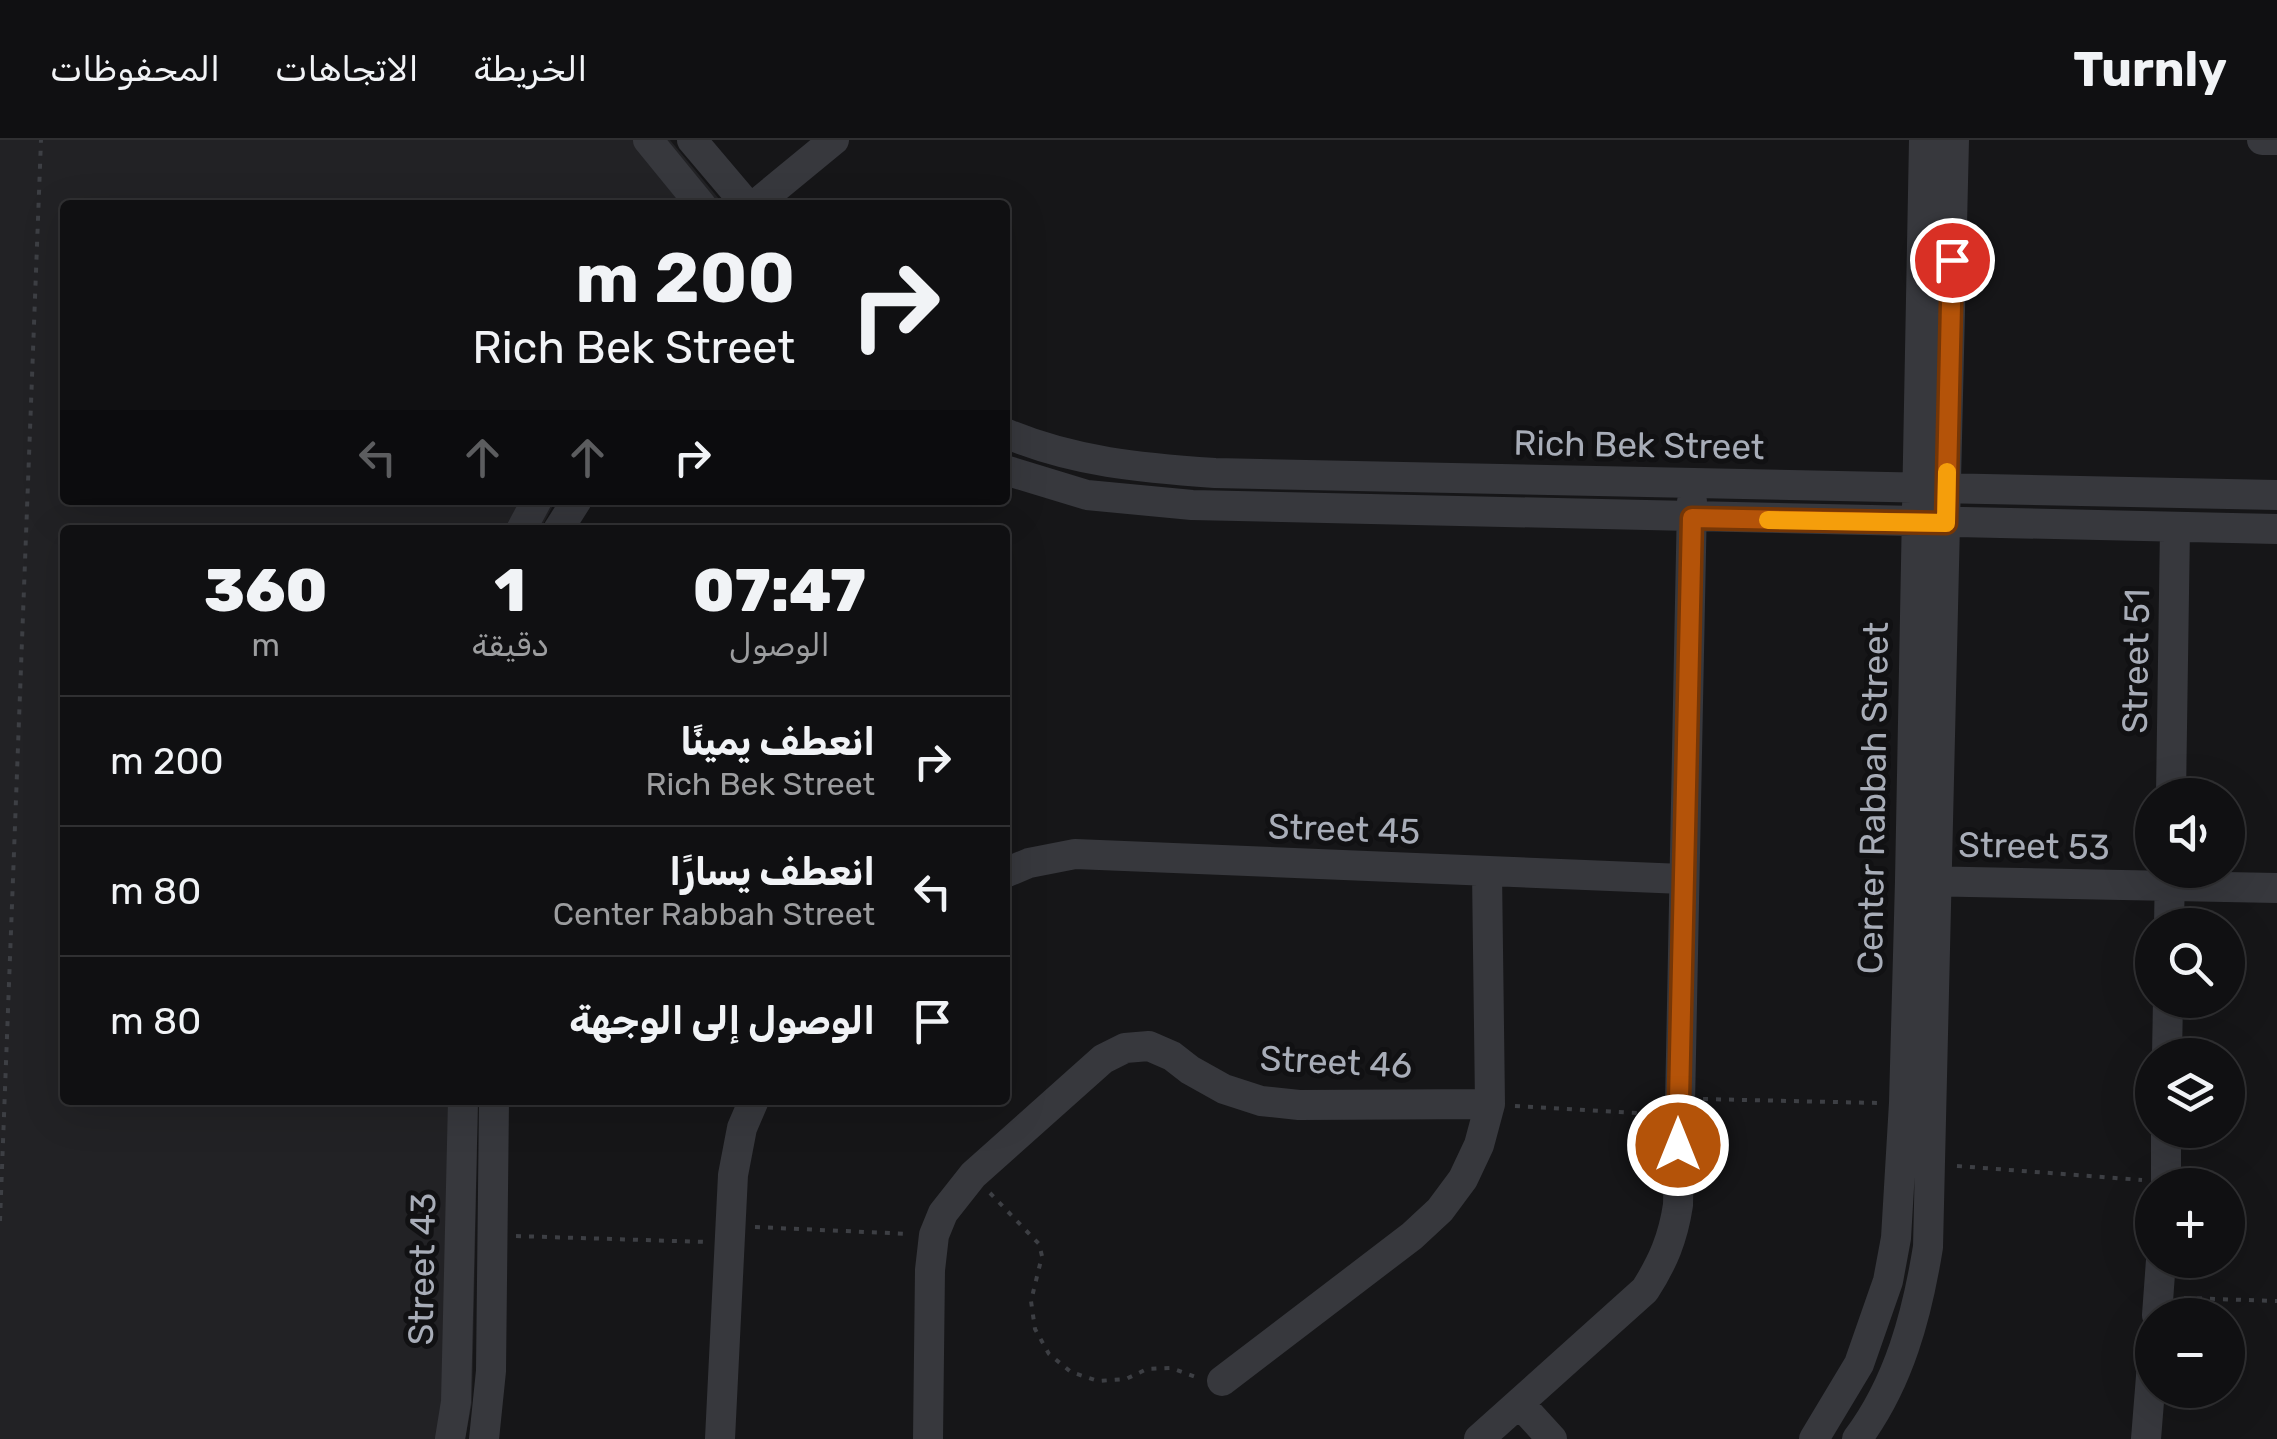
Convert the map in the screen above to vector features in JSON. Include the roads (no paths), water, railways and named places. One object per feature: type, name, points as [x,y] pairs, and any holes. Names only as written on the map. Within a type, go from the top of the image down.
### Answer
[{"type":"street","points":[[648,140],[697,200]]},
{"type":"street","points":[[692,140],[743,200]]},
{"type":"street","points":[[761,200],[834,140]]},
{"type":"street","name":"Center Rabbah Street","points":[[1924,140],[1916,486],[1931,522]]},
{"type":"street","name":"Center Rabbah Street","points":[[1856,1439],[1888,1388],[1907,1343],[1928,1246],[1932,1164],[1924,881],[1931,522],[1947,487],[1954,140]]},
{"type":"street","points":[[2262,140],[2277,140]]},
{"type":"street","name":"Rich Bek Street","points":[[1010,435],[1073,457],[1168,470],[2277,495]]},
{"type":"street","name":"Rich Bek Street","points":[[1010,471],[1087,494],[1192,505],[2277,529]]},
{"type":"street","points":[[1479,1439],[1645,1290],[1674,1236],[1678,1205],[1692,484]]},
{"type":"street","name":"Street 51","points":[[2171,778],[2175,528]]},
{"type":"street","name":"Street 45","points":[[1010,871],[1075,854],[1684,879]]},
{"type":"street","points":[[1222,1380],[1412,1236],[1440,1210],[1463,1180],[1480,1145],[1490,1104],[1487,872]]},
{"type":"street","name":"Street 53","points":[[1924,881],[2135,878]]},
{"type":"street","name":"Center Rabbah Street","points":[[1814,1439],[1859,1364],[1888,1281],[1896,1238],[1924,881]]},
{"type":"street","name":"Street 53","points":[[2245,885],[2277,888]]},
{"type":"street","name":"Street 46","points":[[928,1439],[930,1270],[934,1235],[943,1213],[972,1175],[1103,1058],[1125,1048],[1149,1046],[1224,1088],[1261,1100],[1299,1105],[1490,1104]]},
{"type":"street","name":"Street 43","points":[[450,1439],[456,1402],[463,1105]]},
{"type":"street","name":"Street 43","points":[[484,1439],[491,1371],[494,1105]]},
{"type":"street","points":[[720,1439],[732,1175],[742,1128],[752,1105]]},
{"type":"street","points":[[1520,1404],[1552,1439]]},
{"type":"street","points":[[2146,1439],[2148,1408]]}]
